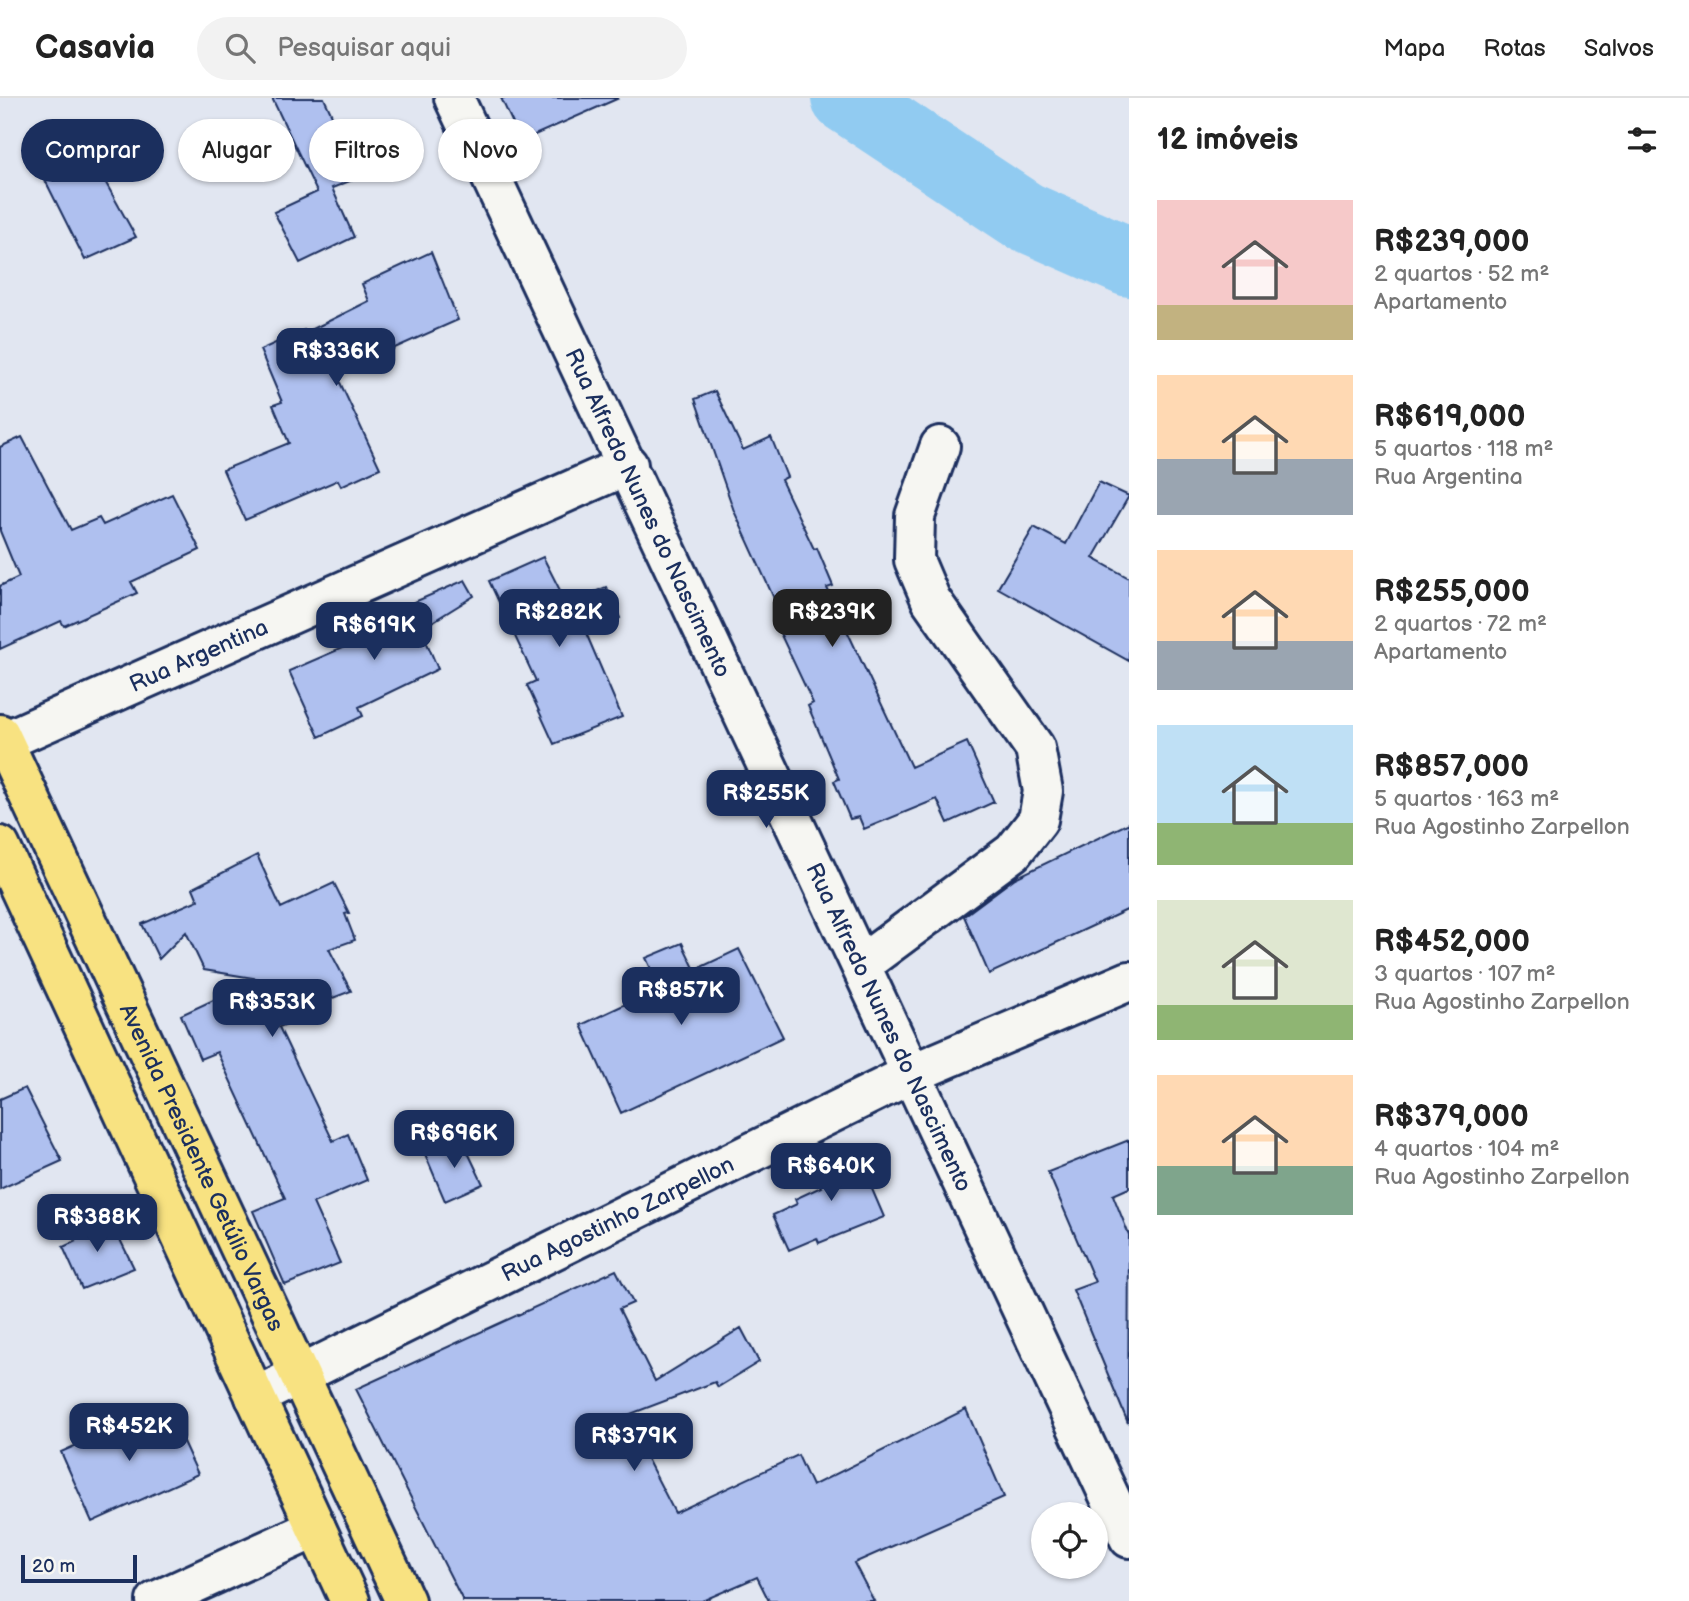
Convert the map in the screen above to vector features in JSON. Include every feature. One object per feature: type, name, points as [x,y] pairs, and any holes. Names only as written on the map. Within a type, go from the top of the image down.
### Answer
[{"type":"main road","name":"Avenida Presidente Getúlio Vargas","points":[[1,739],[405,1601]]},
{"type":"main road","points":[[0,846],[350,1601]]},
{"type":"street","name":"Rua Alfredo Nunes do Nascimento","points":[[454,98],[1129,1538]]},
{"type":"street","points":[[862,964],[1013,852],[1038,820],[1043,791],[1035,748],[931,600],[914,559],[915,516],[940,446]]},
{"type":"street","name":"Rua Argentina","points":[[1,739],[628,466]]},
{"type":"street","name":"Rua Agostinho Zarpellon","points":[[255,1397],[913,1073],[1129,981]]},
{"type":"street","points":[[156,1601],[316,1528]]},
{"type":"building","points":[[272,98],[324,98],[334,119],[309,119],[309,175],[295,146],[295,119],[282,119]]},
{"type":"building","points":[[501,98],[619,98],[542,132],[542,119],[511,119]]},
{"type":"building","points":[[46,182],[105,182],[136,237],[85,260]]},
{"type":"building","points":[[312,182],[347,182],[332,188],[354,237],[300,263],[274,212],[317,192]]},
{"type":"building","points":[[431,252],[458,320],[336,374],[380,468],[341,486],[338,480],[245,520],[223,470],[289,443],[273,405],[282,402],[260,350],[304,330],[305,333],[369,301],[362,284]]},
{"type":"building","points":[[715,391],[743,450],[771,437],[787,477],[781,480],[814,549],[817,548],[833,586],[827,588],[911,767],[967,742],[994,802],[948,823],[937,799],[864,829],[859,817],[850,819],[834,781],[839,779],[808,706],[813,703],[780,633],[788,629],[734,511],[695,399]]},
{"type":"building","points":[[22,437],[71,530],[99,518],[103,525],[172,494],[200,550],[131,582],[137,593],[64,626],[61,621],[0,649],[0,586],[19,577],[0,531],[0,447]]},
{"type":"building","points":[[1099,482],[1129,496],[1093,558],[1129,578],[1129,661],[998,588],[1034,527],[1066,544]]},
{"type":"building","points":[[543,557],[567,604],[606,587],[620,618],[586,633],[622,717],[554,744],[527,685],[536,681],[489,581]]},
{"type":"building","points":[[465,580],[474,596],[421,629],[438,669],[359,707],[363,716],[319,737],[289,671],[386,629],[380,617]]},
{"type":"building","points":[[1129,823],[1129,909],[989,974],[964,916],[1015,878]]},
{"type":"building","points":[[257,855],[281,908],[334,883],[349,913],[345,914],[355,940],[329,949],[351,991],[283,1017],[287,1024],[279,1027],[333,1141],[348,1134],[367,1180],[313,1203],[340,1263],[285,1285],[253,1211],[285,1198],[217,1052],[200,1059],[181,1015],[259,979],[204,970],[186,932],[159,959],[142,924],[198,900],[193,888]]},
{"type":"building","points":[[682,943],[695,970],[739,949],[783,1037],[621,1113],[581,1025],[660,988],[646,958]]},
{"type":"building","points":[[25,1088],[62,1161],[0,1189],[0,1099]]},
{"type":"building","points":[[1129,1140],[1129,1188],[1113,1195],[1129,1235],[1128,1423],[1073,1290],[1095,1282],[1048,1172]]},
{"type":"building","points":[[463,1142],[483,1184],[445,1201],[425,1154],[449,1144]]},
{"type":"building","points":[[854,1147],[884,1217],[819,1243],[817,1238],[789,1250],[773,1215],[797,1204],[795,1199],[821,1187],[811,1165]]},
{"type":"building","points":[[109,1217],[134,1268],[82,1289],[63,1247],[76,1241],[71,1233]]},
{"type":"building","points":[[616,1270],[633,1303],[619,1309],[655,1381],[741,1328],[759,1362],[718,1387],[715,1382],[625,1416],[675,1513],[798,1455],[812,1486],[966,1409],[1004,1497],[854,1563],[874,1601],[769,1601],[757,1577],[702,1601],[463,1601],[356,1389]]},
{"type":"building","points":[[166,1405],[198,1474],[92,1522],[61,1452]]},
{"type":"waterway","points":[[846,98],[1024,216],[1129,262]]}]
